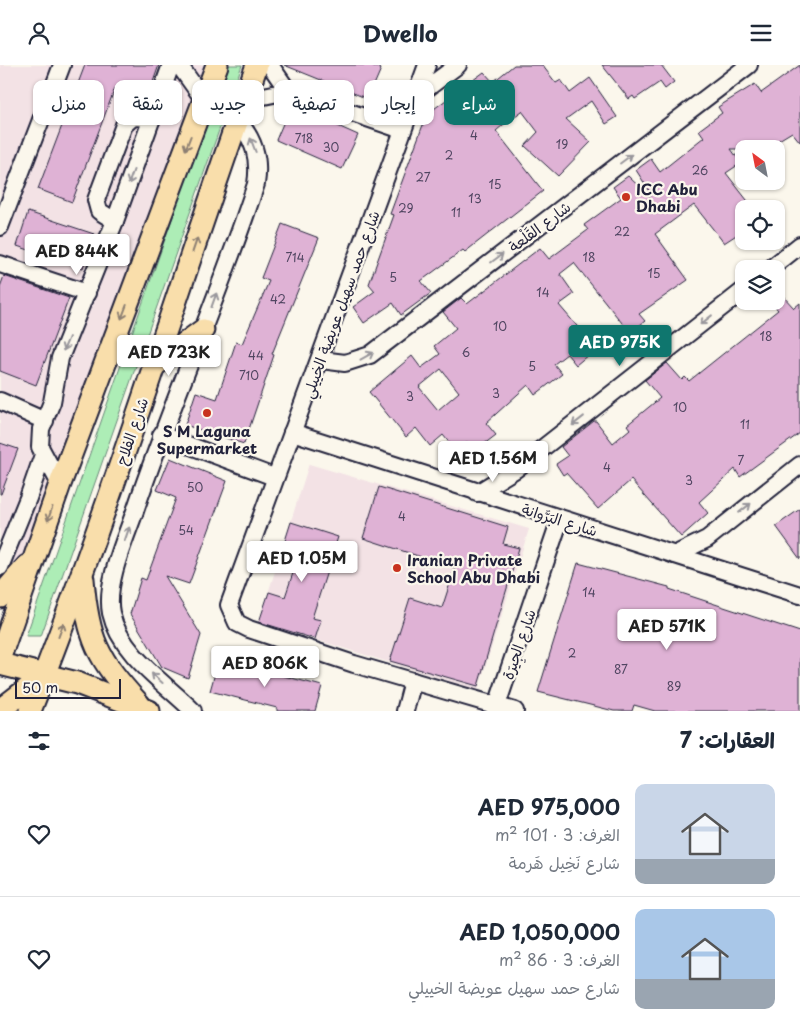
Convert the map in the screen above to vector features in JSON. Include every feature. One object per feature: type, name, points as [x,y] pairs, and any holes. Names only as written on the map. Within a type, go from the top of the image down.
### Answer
[{"type":"main road","points":[[211,80],[217,65]]},
{"type":"main road","name":"شارع الفلاح","points":[[251,80],[257,65]]},
{"type":"main road","points":[[0,657],[60,484],[195,125]]},
{"type":"main road","name":"شارع الفلاح","points":[[30,711],[154,366],[235,125]]},
{"type":"main road","points":[[154,366],[203,330]]},
{"type":"main road","points":[[0,597],[21,575],[38,549]]},
{"type":"main road","points":[[82,570],[86,615],[97,651],[116,679],[146,709]]},
{"type":"main road","points":[[0,664],[77,683],[146,709]]},
{"type":"main road","points":[[0,710],[44,675]]},
{"type":"street","points":[[0,227],[62,65]]},
{"type":"street","points":[[166,80],[171,65]]},
{"type":"street","points":[[179,65],[192,83]]},
{"type":"street","points":[[270,65],[280,80]]},
{"type":"street","name":"شارع حمد سهيل عويضة الخييلي","points":[[421,80],[427,65]]},
{"type":"street","points":[[434,83],[458,65]]},
{"type":"street","name":"شارع القَلْعة","points":[[321,360],[345,363],[370,355],[749,65]]},
{"type":"street","points":[[354,114],[402,130]]},
{"type":"street","points":[[115,221],[99,211],[97,206],[98,193],[124,125]]},
{"type":"street","points":[[60,484],[43,455],[39,438],[52,402],[60,358],[88,293],[150,125]]},
{"type":"street","points":[[193,711],[135,657],[111,615],[112,584],[161,435],[203,330],[256,184],[258,170],[253,143],[240,125]]},
{"type":"street","name":"شارع حمد سهيل عويضة الخييلي","points":[[404,125],[321,360],[274,477],[229,605],[233,618],[249,629],[496,708],[515,711]]},
{"type":"street","points":[[781,260],[800,245]]},
{"type":"street","points":[[0,264],[88,293]]},
{"type":"street","points":[[477,493],[516,469],[735,297]]},
{"type":"street","points":[[0,401],[45,421]]},
{"type":"street","name":"شارع البَرَّوانة","points":[[292,432],[477,493],[800,595]]},
{"type":"street","points":[[161,435],[274,477]]},
{"type":"street","points":[[0,567],[43,455]]},
{"type":"street","points":[[674,555],[707,539],[800,465]]},
{"type":"street","points":[[510,503],[509,485],[516,469]]},
{"type":"street","name":"شارع الجِيرَة","points":[[496,708],[560,519]]},
{"type":"street","points":[[706,565],[704,555],[707,539]]},
{"type":"street","points":[[405,711],[413,681]]},
{"type":"shaded area","points":[[0,65],[207,65],[202,80],[192,80],[192,106],[27,557],[0,588]]},
{"type":"shaded area","name":"Iranian Private School Abu Dhabi","points":[[309,464],[529,529],[478,690],[259,622]]},
{"type":"green space","points":[[226,65],[242,65],[237,80],[221,80]]},
{"type":"green space","points":[[205,125],[221,125],[41,636],[26,636]]},
{"type":"building","points":[[85,65],[159,65],[154,80],[114,80],[114,91],[104,117],[104,80],[79,80]]},
{"type":"building","points":[[284,65],[371,65],[381,69],[376,80],[364,80],[364,97],[354,93],[354,80],[321,80]]},
{"type":"building","points":[[514,65],[542,65],[556,83],[561,80],[570,93],[590,78],[617,117],[606,124],[591,101],[566,119],[591,142],[558,176],[525,146],[538,132],[522,111],[515,116],[515,80],[495,80]]},
{"type":"building","points":[[602,65],[661,65],[674,82],[665,89],[660,82],[635,99],[633,96],[629,99]]},
{"type":"building","points":[[800,65],[800,142],[792,132],[779,140],[735,140],[735,149],[731,149],[735,155],[735,167],[726,173],[735,185],[735,190],[739,190],[747,200],[735,200],[735,236],[724,243],[694,205],[655,234],[688,280],[639,314],[645,321],[630,333],[574,263],[560,274],[574,294],[559,305],[588,339],[601,330],[607,339],[576,365],[567,354],[554,364],[562,374],[535,395],[528,385],[486,423],[496,435],[475,451],[468,442],[456,451],[443,435],[430,446],[416,428],[406,437],[369,392],[412,356],[421,368],[440,354],[434,346],[456,328],[443,312],[461,298],[467,304],[540,248],[549,259],[588,230],[584,225],[621,198],[613,187],[628,176],[650,197],[652,195],[636,170],[651,159],[660,172],[704,137],[699,130],[722,113],[718,107],[755,84],[761,93]],"holes":[[[441,369],[459,392],[438,410],[419,387]]]},
{"type":"building","points":[[484,72],[491,80],[473,80]]},
{"type":"building","points":[[444,101],[444,125],[503,125],[496,131],[543,191],[465,252],[463,250],[421,281],[431,293],[401,315],[393,303],[364,323],[353,307],[375,291],[369,284],[394,215],[390,214],[423,125],[434,125],[434,109]]},
{"type":"building","points":[[62,125],[101,125],[72,202],[38,189]]},
{"type":"building","points":[[282,125],[336,125],[358,135],[342,169],[276,140]]},
{"type":"building","points":[[28,212],[94,234],[83,268],[17,246]]},
{"type":"building","points":[[282,224],[319,238],[272,354],[274,355],[244,444],[185,425],[196,392],[217,399],[236,342],[242,344],[269,281],[261,278]]},
{"type":"building","points":[[4,276],[69,298],[36,385],[0,371],[0,287]]},
{"type":"building","points":[[785,298],[794,308],[800,303],[800,433],[740,477],[735,469],[699,502],[708,513],[681,537],[631,480],[598,509],[566,473],[563,475],[556,464],[568,456],[561,447],[594,421],[596,421],[613,443],[630,429],[627,425],[660,398],[645,380],[667,363],[682,380],[685,377],[689,381],[778,310],[785,310]]},
{"type":"building","points":[[0,443],[18,449],[1,494],[0,494]]},
{"type":"building","points":[[170,458],[227,481],[189,584],[165,576],[201,635],[188,678],[162,667],[130,614],[141,578],[146,580],[176,498],[157,490]]},
{"type":"building","points":[[379,487],[508,527],[503,544],[519,548],[478,686],[390,661],[410,598],[442,608],[455,568],[363,538]]},
{"type":"building","points":[[800,509],[800,559],[776,526]]},
{"type":"building","points":[[291,522],[338,537],[312,618],[321,620],[315,639],[259,622],[269,592],[285,597],[301,549],[284,544]]},
{"type":"building","points":[[578,563],[669,587],[669,589],[800,632],[800,711],[655,711],[634,705],[632,711],[614,711],[538,692]]},
{"type":"building","points":[[219,659],[322,686],[315,711],[277,711],[277,708],[210,691]]},
{"type":"place","name":"ICC Abu Dhabi","points":[[626,197]]},
{"type":"place","name":"S M Laguna Supermarket","points":[[207,413]]},
{"type":"place","name":"Iranian Private School Abu Dhabi","points":[[397,568]]}]
